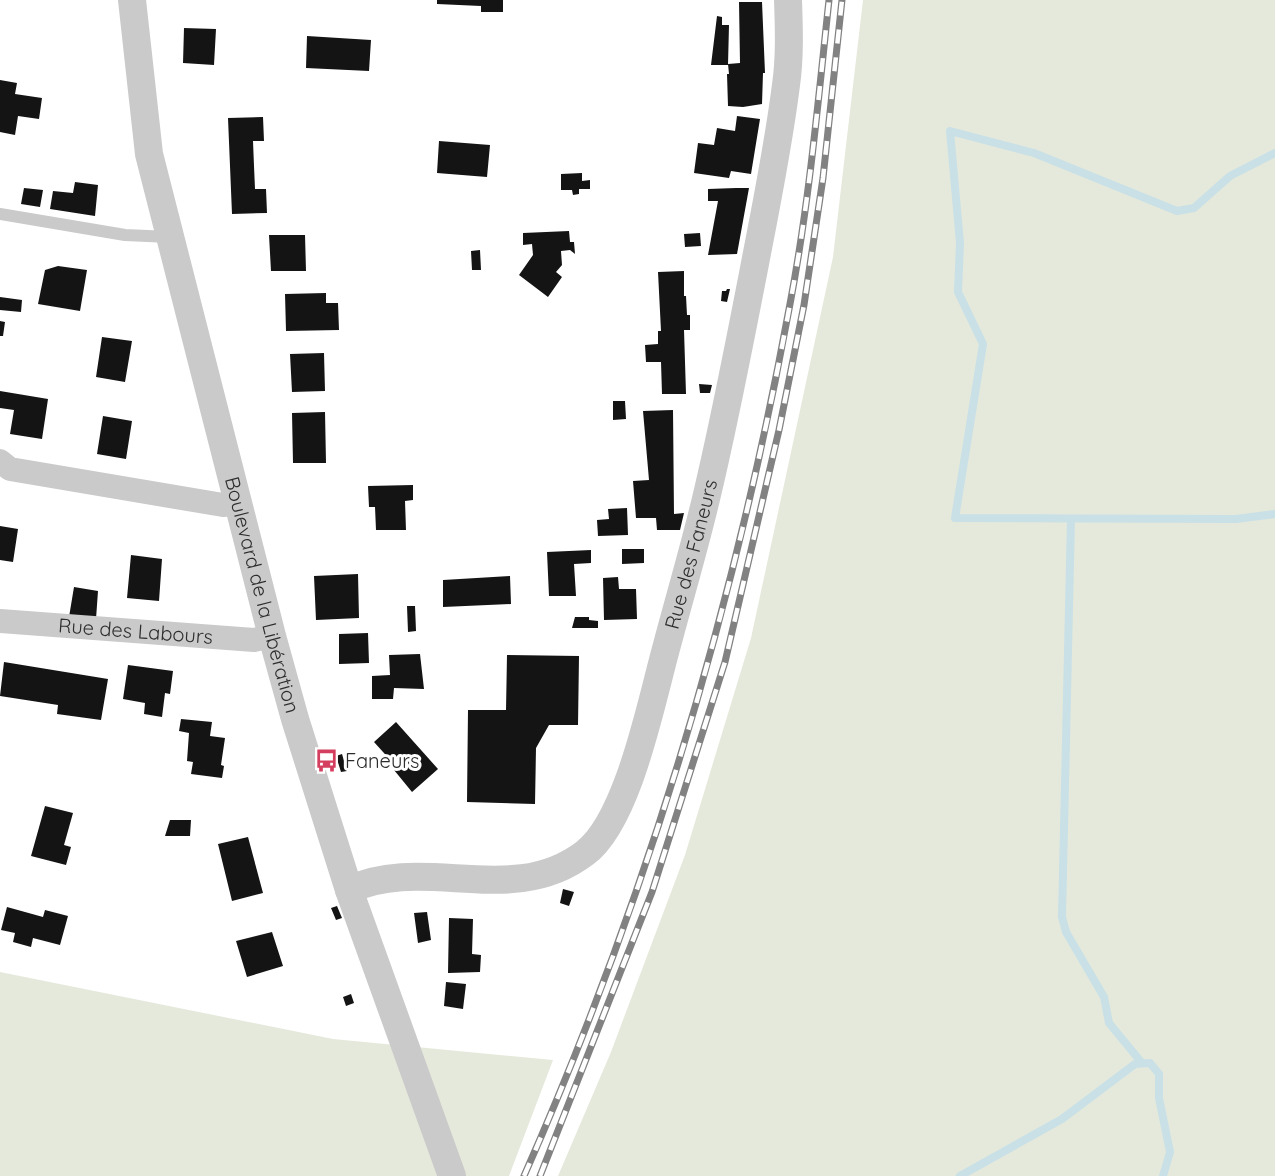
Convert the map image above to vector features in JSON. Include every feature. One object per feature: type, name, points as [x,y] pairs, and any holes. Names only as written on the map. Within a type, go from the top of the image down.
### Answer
[{"type":"street","name":"Boulevard de la Libération","points":[[132,0],[149,154],[272,636],[295,719],[349,890],[452,1176]]},
{"type":"street","name":"Rue des Faneurs","points":[[349,890],[364,883],[411,878],[507,882],[536,878],[566,866],[586,852],[601,838],[613,816],[637,756],[703,512],[739,350],[787,82],[788,0]]},
{"type":"street","points":[[0,461],[10,469],[223,505],[238,503]]},
{"type":"street","name":"Rue des Labours","points":[[0,621],[254,640],[272,636]]},
{"type":"lane","points":[[0,214],[125,235],[170,237]]},
{"type":"shaded area","points":[[863,0],[1275,0],[1275,1176],[558,1176],[611,1052],[685,855],[751,638],[833,257]]},
{"type":"shaded area","points":[[0,972],[333,1039],[553,1060],[509,1176],[0,1176]]},
{"type":"building","points":[[437,0],[503,0],[503,12],[481,12],[481,6],[437,4]]},
{"type":"building","points":[[739,2],[762,2],[765,73],[763,73],[762,104],[743,107],[728,106],[728,64],[740,63]]},
{"type":"building","points":[[717,16],[722,17],[722,25],[729,25],[728,65],[711,65]]},
{"type":"building","points":[[184,28],[216,29],[214,65],[183,63]]},
{"type":"building","points":[[307,36],[371,40],[369,71],[306,68]]},
{"type":"building","points":[[0,80],[17,83],[15,94],[42,98],[39,119],[18,116],[15,135],[0,132]]},
{"type":"building","points":[[737,116],[760,119],[751,174],[731,171],[729,178],[694,173],[698,143],[714,145],[717,128],[735,131]]},
{"type":"building","points":[[263,117],[264,141],[253,141],[254,166],[255,189],[266,189],[267,213],[232,214],[228,118]]},
{"type":"building","points":[[439,141],[490,145],[487,177],[437,173]]},
{"type":"building","points":[[582,173],[582,181],[590,180],[590,189],[579,189],[579,194],[573,195],[572,190],[561,190],[561,174]]},
{"type":"building","points":[[75,182],[98,185],[95,216],[50,209],[53,191],[73,193]]},
{"type":"building","points":[[24,188],[43,190],[40,207],[21,204]]},
{"type":"building","points":[[749,188],[737,254],[708,255],[718,201],[708,201],[708,189]]},
{"type":"building","points":[[569,231],[570,242],[574,242],[575,254],[570,250],[561,251],[562,265],[556,272],[562,277],[548,297],[519,275],[533,255],[532,244],[523,245],[523,233]]},
{"type":"building","points":[[700,233],[701,246],[685,247],[684,234]]},
{"type":"building","points":[[269,235],[305,235],[306,271],[271,271]]},
{"type":"building","points":[[480,250],[481,270],[472,270],[471,251]]},
{"type":"building","points":[[58,266],[87,270],[80,311],[38,304],[45,270]]},
{"type":"building","points":[[684,271],[684,296],[686,296],[687,315],[690,315],[690,330],[684,330],[686,394],[662,394],[661,362],[646,362],[645,345],[658,344],[658,331],[661,331],[658,272]]},
{"type":"building","points":[[730,289],[727,302],[721,301],[722,291]]},
{"type":"building","points":[[326,293],[326,303],[338,303],[339,330],[286,331],[285,294]]},
{"type":"building","points":[[0,297],[22,300],[21,312],[0,310]]},
{"type":"building","points":[[0,321],[5,322],[3,336],[0,336]]},
{"type":"building","points":[[102,337],[132,341],[125,382],[96,377]]},
{"type":"building","points":[[324,353],[325,391],[292,392],[290,354]]},
{"type":"building","points":[[699,384],[712,385],[710,393],[700,393]]},
{"type":"building","points":[[0,391],[48,399],[42,439],[10,434],[14,410],[0,408]]},
{"type":"building","points":[[613,401],[625,401],[626,419],[613,420]]},
{"type":"building","points":[[673,410],[674,514],[684,513],[680,530],[657,530],[656,518],[636,518],[633,481],[649,480],[643,411]]},
{"type":"building","points":[[325,412],[326,463],[293,463],[292,413]]},
{"type":"building","points":[[103,416],[132,421],[126,459],[97,454]]},
{"type":"building","points":[[413,485],[413,500],[405,501],[406,530],[376,530],[375,507],[369,507],[368,486]]},
{"type":"building","points":[[627,508],[628,535],[598,536],[597,520],[609,519],[608,509]]},
{"type":"building","points":[[0,526],[18,529],[13,562],[0,560]]},
{"type":"building","points":[[622,549],[644,549],[644,563],[622,564]]},
{"type":"building","points":[[591,550],[591,563],[574,564],[576,596],[549,596],[547,552]]},
{"type":"building","points":[[131,555],[162,559],[159,601],[127,598]]},
{"type":"building","points":[[358,574],[359,618],[316,620],[314,576]]},
{"type":"building","points":[[510,576],[511,604],[443,607],[443,580]]},
{"type":"building","points":[[618,577],[619,589],[636,589],[637,619],[604,620],[603,578]]},
{"type":"building","points":[[74,587],[98,591],[96,619],[69,617]]},
{"type":"building","points":[[407,606],[415,606],[416,631],[408,632]]},
{"type":"building","points":[[575,617],[589,617],[589,620],[598,621],[598,628],[572,628]]},
{"type":"building","points":[[368,633],[369,663],[339,664],[339,634]]},
{"type":"building","points":[[420,654],[424,689],[394,688],[393,699],[372,699],[372,676],[390,675],[389,655]]},
{"type":"building","points":[[507,655],[579,656],[578,725],[549,725],[536,748],[535,804],[467,802],[468,710],[506,710]]},
{"type":"building","points":[[4,662],[108,679],[101,720],[57,714],[58,705],[0,696]]},
{"type":"building","points":[[128,665],[173,671],[170,694],[165,693],[162,717],[144,714],[145,703],[123,699]]},
{"type":"building","points":[[181,719],[212,722],[210,736],[225,738],[221,765],[224,766],[222,778],[191,774],[193,762],[187,761],[189,733],[179,731]]},
{"type":"building","points":[[396,722],[438,769],[412,792],[394,770],[399,765],[395,761],[393,763],[374,742]]},
{"type":"building","points":[[342,754],[347,771],[341,772],[336,756]]},
{"type":"building","points":[[45,806],[73,813],[64,845],[71,847],[66,865],[31,856]]},
{"type":"building","points":[[170,820],[191,820],[190,836],[165,836]]},
{"type":"building","points":[[248,837],[263,893],[232,901],[218,844]]},
{"type":"building","points":[[563,889],[574,892],[569,906],[560,903]]},
{"type":"building","points":[[337,906],[342,918],[336,920],[331,908]]},
{"type":"building","points":[[7,907],[43,917],[45,910],[68,916],[60,945],[33,938],[31,947],[13,942],[15,933],[1,930]]},
{"type":"building","points":[[427,912],[431,940],[418,943],[414,913]]},
{"type":"building","points":[[449,918],[473,919],[472,954],[481,955],[480,972],[448,973]]},
{"type":"building","points":[[272,932],[283,966],[247,977],[236,941]]},
{"type":"building","points":[[446,982],[466,984],[463,1009],[444,1006]]},
{"type":"building","points":[[351,994],[354,1003],[346,1006],[343,997]]},
{"type":"waterway","points":[[1275,153],[1230,176],[1194,208],[1177,211],[1034,153],[950,131],[960,243],[958,292],[983,344],[955,518],[1236,519],[1275,514]]},
{"type":"waterway","points":[[1071,519],[1062,917],[1066,932],[1104,997],[1109,1023],[1142,1063]]},
{"type":"waterway","points":[[960,1176],[1062,1119],[1135,1064],[1150,1063],[1159,1074],[1159,1098],[1170,1152],[1163,1176]]},
{"type":"railway","points":[[524,1176],[569,1070],[648,856],[683,748],[743,528],[768,416],[797,266],[808,191],[829,0]]},
{"type":"railway","points":[[540,1176],[652,892],[725,662],[779,430],[804,305],[823,178],[842,0]]},
{"type":"place","name":"Faneurs","points":[[327,761]]}]
